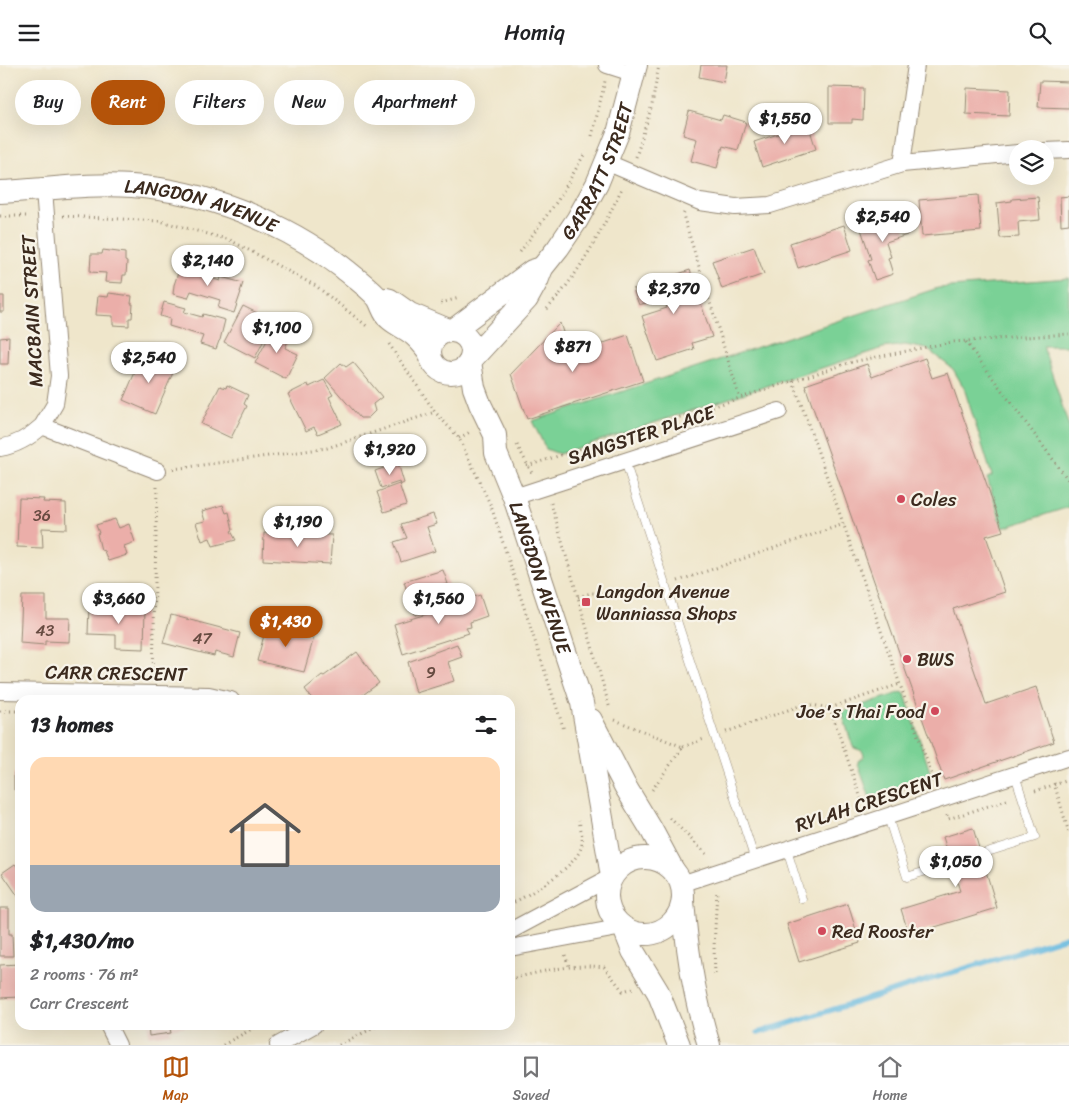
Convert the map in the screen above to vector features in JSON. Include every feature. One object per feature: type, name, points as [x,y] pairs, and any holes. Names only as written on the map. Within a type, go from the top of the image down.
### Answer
[{"type":"street","points":[[607,65],[635,69]]},
{"type":"street","points":[[902,163],[916,65]]},
{"type":"street","name":"GARRATT STREET","points":[[470,360],[526,299],[537,281],[542,268],[577,220],[597,184],[618,133],[635,69]]},
{"type":"street","points":[[1054,151],[1069,150]]},
{"type":"street","points":[[606,162],[700,202],[735,207],[770,205],[902,163],[1009,154]]},
{"type":"street","name":"LANGDON AVENUE","points":[[0,192],[66,187],[132,186],[176,192],[219,203],[261,220],[302,241],[341,267],[377,297],[388,318],[415,336],[430,353]]},
{"type":"street","name":"MACBAIN STREET","points":[[42,427],[55,404],[59,376],[44,190]]},
{"type":"street","name":"GARRATT STREET","points":[[452,331],[532,271],[542,268]]},
{"type":"street","name":"LANGDON AVENUE","points":[[377,297],[390,300],[410,314],[452,331]]},
{"type":"street","points":[[452,331],[460,333],[466,338],[471,345],[472,352],[470,360],[460,371],[453,373],[446,372],[435,365],[430,353],[436,338],[443,333],[452,331]]},
{"type":"street","name":"LANGDON AVENUE","points":[[470,360],[474,388],[495,435],[496,453],[514,497],[582,703],[612,877]]},
{"type":"street","name":"LANGDON AVENUE","points":[[446,372],[460,392],[475,429],[484,443],[496,453]]},
{"type":"street","name":"SANGSTER PLACE","points":[[514,497],[779,411]]},
{"type":"street","points":[[0,448],[15,445],[42,427],[158,471]]},
{"type":"street","name":"CARR CRESCENT","points":[[0,691],[209,695]]},
{"type":"street","name":"LANGDON AVENUE","points":[[582,703],[625,786],[651,829],[679,885]]},
{"type":"street","name":"RYLAH CRESCENT","points":[[679,885],[1069,757]]},
{"type":"street","points":[[679,885],[680,911],[674,920],[661,930],[645,934],[634,933],[616,921],[607,904],[608,886],[612,877],[626,862],[646,858],[665,864],[679,885],[695,999],[709,1045]]},
{"type":"street","points":[[515,928],[612,877]]},
{"type":"street","points":[[515,947],[624,928]]},
{"type":"street","points":[[624,928],[633,951],[658,993],[679,1045]]},
{"type":"street","points":[[110,1030],[118,1045]]},
{"type":"street","points":[[278,1045],[305,1030]]},
{"type":"lane","points":[[625,461],[755,860]]},
{"type":"lane","points":[[888,817],[907,877],[1035,837],[1015,775]]},
{"type":"lane","points":[[787,850],[802,899]]},
{"type":"path","points":[[543,313],[557,299],[580,265],[609,216],[630,172],[652,105],[659,65]]},
{"type":"path","points":[[515,256],[522,250],[558,200],[590,145],[604,84]]},
{"type":"path","points":[[690,197],[683,215],[740,399]]},
{"type":"path","points":[[0,216],[79,216],[160,221],[230,240],[316,286],[374,332]]},
{"type":"path","points":[[527,466],[852,362],[952,342],[1069,334]]},
{"type":"path","points":[[966,341],[1069,481]]},
{"type":"path","points":[[388,344],[436,412],[458,438],[491,506],[565,733]]},
{"type":"path","points":[[793,381],[948,819],[1069,780]]},
{"type":"path","points":[[152,693],[158,471],[327,448],[436,412]]},
{"type":"path","points":[[1064,474],[1069,474]]},
{"type":"path","points":[[551,504],[610,710]]},
{"type":"path","points":[[578,597],[591,593],[636,595],[844,525]]},
{"type":"path","points":[[645,785],[650,793],[683,747],[805,704],[830,708],[900,684]]},
{"type":"path","points":[[830,708],[865,811]]},
{"type":"path","points":[[0,711],[15,711]]},
{"type":"path","points":[[614,724],[613,719],[683,747]]},
{"type":"path","points":[[1048,764],[1069,833]]},
{"type":"path","points":[[515,902],[541,887],[574,860],[582,845],[578,815]]},
{"type":"path","points":[[668,816],[714,861]]},
{"type":"path","points":[[715,979],[714,948],[717,887]]},
{"type":"path","points":[[515,978],[569,966],[588,965],[604,967],[622,991]]},
{"type":"path","points":[[223,1045],[250,1030]]},
{"type":"path","points":[[339,1045],[369,1030]]},
{"type":"green space","points":[[1069,278],[1069,346],[1043,346],[1069,427],[1069,507],[1003,528],[987,478],[992,476],[964,388],[953,369],[927,349],[905,345],[883,348],[559,454],[546,449],[532,421],[938,288]]},
{"type":"green space","points":[[902,692],[905,694],[932,778],[872,799],[858,764],[858,761],[864,756],[863,753],[853,747],[842,713]]},
{"type":"building","points":[[701,65],[727,65],[724,82],[699,77]]},
{"type":"building","points":[[1040,81],[1069,82],[1069,108],[1038,107]]},
{"type":"building","points":[[829,87],[864,88],[863,120],[852,119],[852,123],[829,123]]},
{"type":"building","points":[[967,88],[1010,90],[1009,116],[966,114]]},
{"type":"building","points":[[689,111],[721,120],[723,115],[746,122],[738,150],[723,146],[717,168],[691,161],[697,139],[683,135]]},
{"type":"building","points":[[808,124],[816,149],[762,167],[754,142]]},
{"type":"building","points":[[978,195],[981,231],[922,236],[919,200]]},
{"type":"building","points":[[1069,196],[1069,224],[1061,225],[1060,197]]},
{"type":"building","points":[[1038,197],[1040,220],[1018,222],[1019,237],[1000,238],[997,203],[1012,201],[1012,199]]},
{"type":"building","points":[[900,213],[907,235],[886,242],[891,257],[888,258],[893,274],[875,280],[868,260],[871,259],[861,229],[876,223],[875,221]]},
{"type":"building","points":[[844,225],[852,250],[798,268],[790,243]]},
{"type":"building","points":[[754,247],[764,274],[722,289],[712,261]]},
{"type":"building","points":[[103,250],[125,253],[125,261],[127,262],[126,275],[123,275],[122,283],[105,282],[106,273],[90,272],[91,254],[102,254]]},
{"type":"building","points":[[181,264],[203,271],[202,275],[220,281],[221,277],[243,283],[234,313],[218,308],[220,300],[191,291],[188,298],[173,294]]},
{"type":"building","points":[[690,270],[712,337],[692,343],[694,349],[657,361],[642,316],[667,308],[664,297],[639,305],[633,289]]},
{"type":"building","points":[[109,293],[132,296],[132,318],[129,318],[129,326],[113,325],[113,316],[96,315],[98,296],[108,297]]},
{"type":"building","points":[[0,296],[4,296],[4,312],[0,312]]},
{"type":"building","points":[[164,302],[186,308],[184,312],[202,317],[203,314],[225,320],[216,349],[200,344],[203,336],[169,326],[170,319],[160,316]]},
{"type":"building","points":[[243,306],[257,313],[248,330],[265,338],[255,358],[224,342]]},
{"type":"building","points":[[560,323],[570,354],[628,335],[643,381],[527,419],[511,374]]},
{"type":"building","points":[[274,327],[290,336],[285,348],[298,354],[286,379],[255,363]]},
{"type":"building","points":[[9,337],[8,364],[0,364],[0,338]]},
{"type":"building","points":[[143,354],[175,368],[155,414],[123,400]]},
{"type":"building","points":[[925,358],[932,378],[948,373],[1003,531],[986,536],[1005,592],[953,609],[986,704],[1036,687],[1054,742],[944,780],[805,385],[867,364],[872,377]]},
{"type":"building","points":[[353,362],[382,397],[373,404],[375,411],[368,418],[360,418],[325,378],[341,363],[346,367]]},
{"type":"building","points":[[324,380],[333,395],[329,397],[342,424],[318,434],[314,427],[306,431],[288,394],[308,384],[309,387]]},
{"type":"building","points":[[227,385],[248,395],[244,404],[247,406],[231,438],[201,424],[220,386],[226,388]]},
{"type":"building","points":[[398,463],[404,483],[400,485],[399,482],[381,488],[375,471]]},
{"type":"building","points":[[399,484],[406,505],[384,512],[377,492]]},
{"type":"building","points":[[19,498],[44,499],[43,502],[66,503],[67,529],[42,528],[43,548],[17,547]]},
{"type":"building","points":[[223,505],[226,513],[229,512],[233,530],[231,531],[236,540],[213,546],[210,538],[202,541],[196,523],[205,521],[202,511]]},
{"type":"building","points":[[433,514],[437,524],[427,527],[435,551],[401,562],[394,542],[407,538],[401,524]]},
{"type":"building","points":[[115,519],[119,528],[129,524],[135,542],[124,546],[127,555],[108,561],[104,551],[101,550],[96,525]]},
{"type":"building","points":[[264,533],[332,535],[330,564],[263,560]]},
{"type":"building","points":[[443,570],[448,584],[429,590],[436,608],[415,615],[404,582]]},
{"type":"building","points":[[480,595],[487,616],[470,622],[471,627],[466,628],[469,633],[403,654],[394,624],[459,604],[458,602]]},
{"type":"building","points":[[22,596],[46,596],[46,618],[70,618],[69,642],[45,641],[45,645],[20,643]]},
{"type":"building","points":[[89,606],[145,608],[144,649],[116,648],[116,635],[88,634]]},
{"type":"building","points":[[171,615],[240,633],[234,657],[215,652],[214,656],[163,643]]},
{"type":"building","points":[[287,616],[297,618],[293,632],[314,637],[304,672],[257,661],[266,628],[283,633]]},
{"type":"building","points":[[457,644],[462,657],[448,662],[454,681],[416,693],[408,662]]},
{"type":"building","points":[[357,652],[379,683],[363,695],[309,695],[305,689],[322,675],[324,676]]},
{"type":"building","points":[[14,773],[15,773],[15,790]]},
{"type":"building","points":[[973,828],[997,908],[909,935],[901,909],[960,891],[943,837]]},
{"type":"building","points":[[15,864],[15,892],[2,873]]},
{"type":"building","points":[[848,904],[860,943],[799,962],[787,924]]},
{"type":"building","points":[[0,908],[9,908],[9,934],[12,934],[13,956],[0,956]]},
{"type":"building","points":[[15,964],[15,997],[0,998],[0,965]]},
{"type":"building","points":[[148,1030],[170,1030],[171,1033],[149,1036]]},
{"type":"waterway","points":[[758,1033],[1069,936]]},
{"type":"place","name":"Coles","points":[[901,499]]},
{"type":"place","name":"Langdon Avenue Wanniassa Shops","points":[[586,602]]},
{"type":"place","name":"BWS","points":[[907,659]]},
{"type":"place","name":"Joe's Thai Food","points":[[935,711]]},
{"type":"place","name":"Red Rooster","points":[[822,931]]}]
